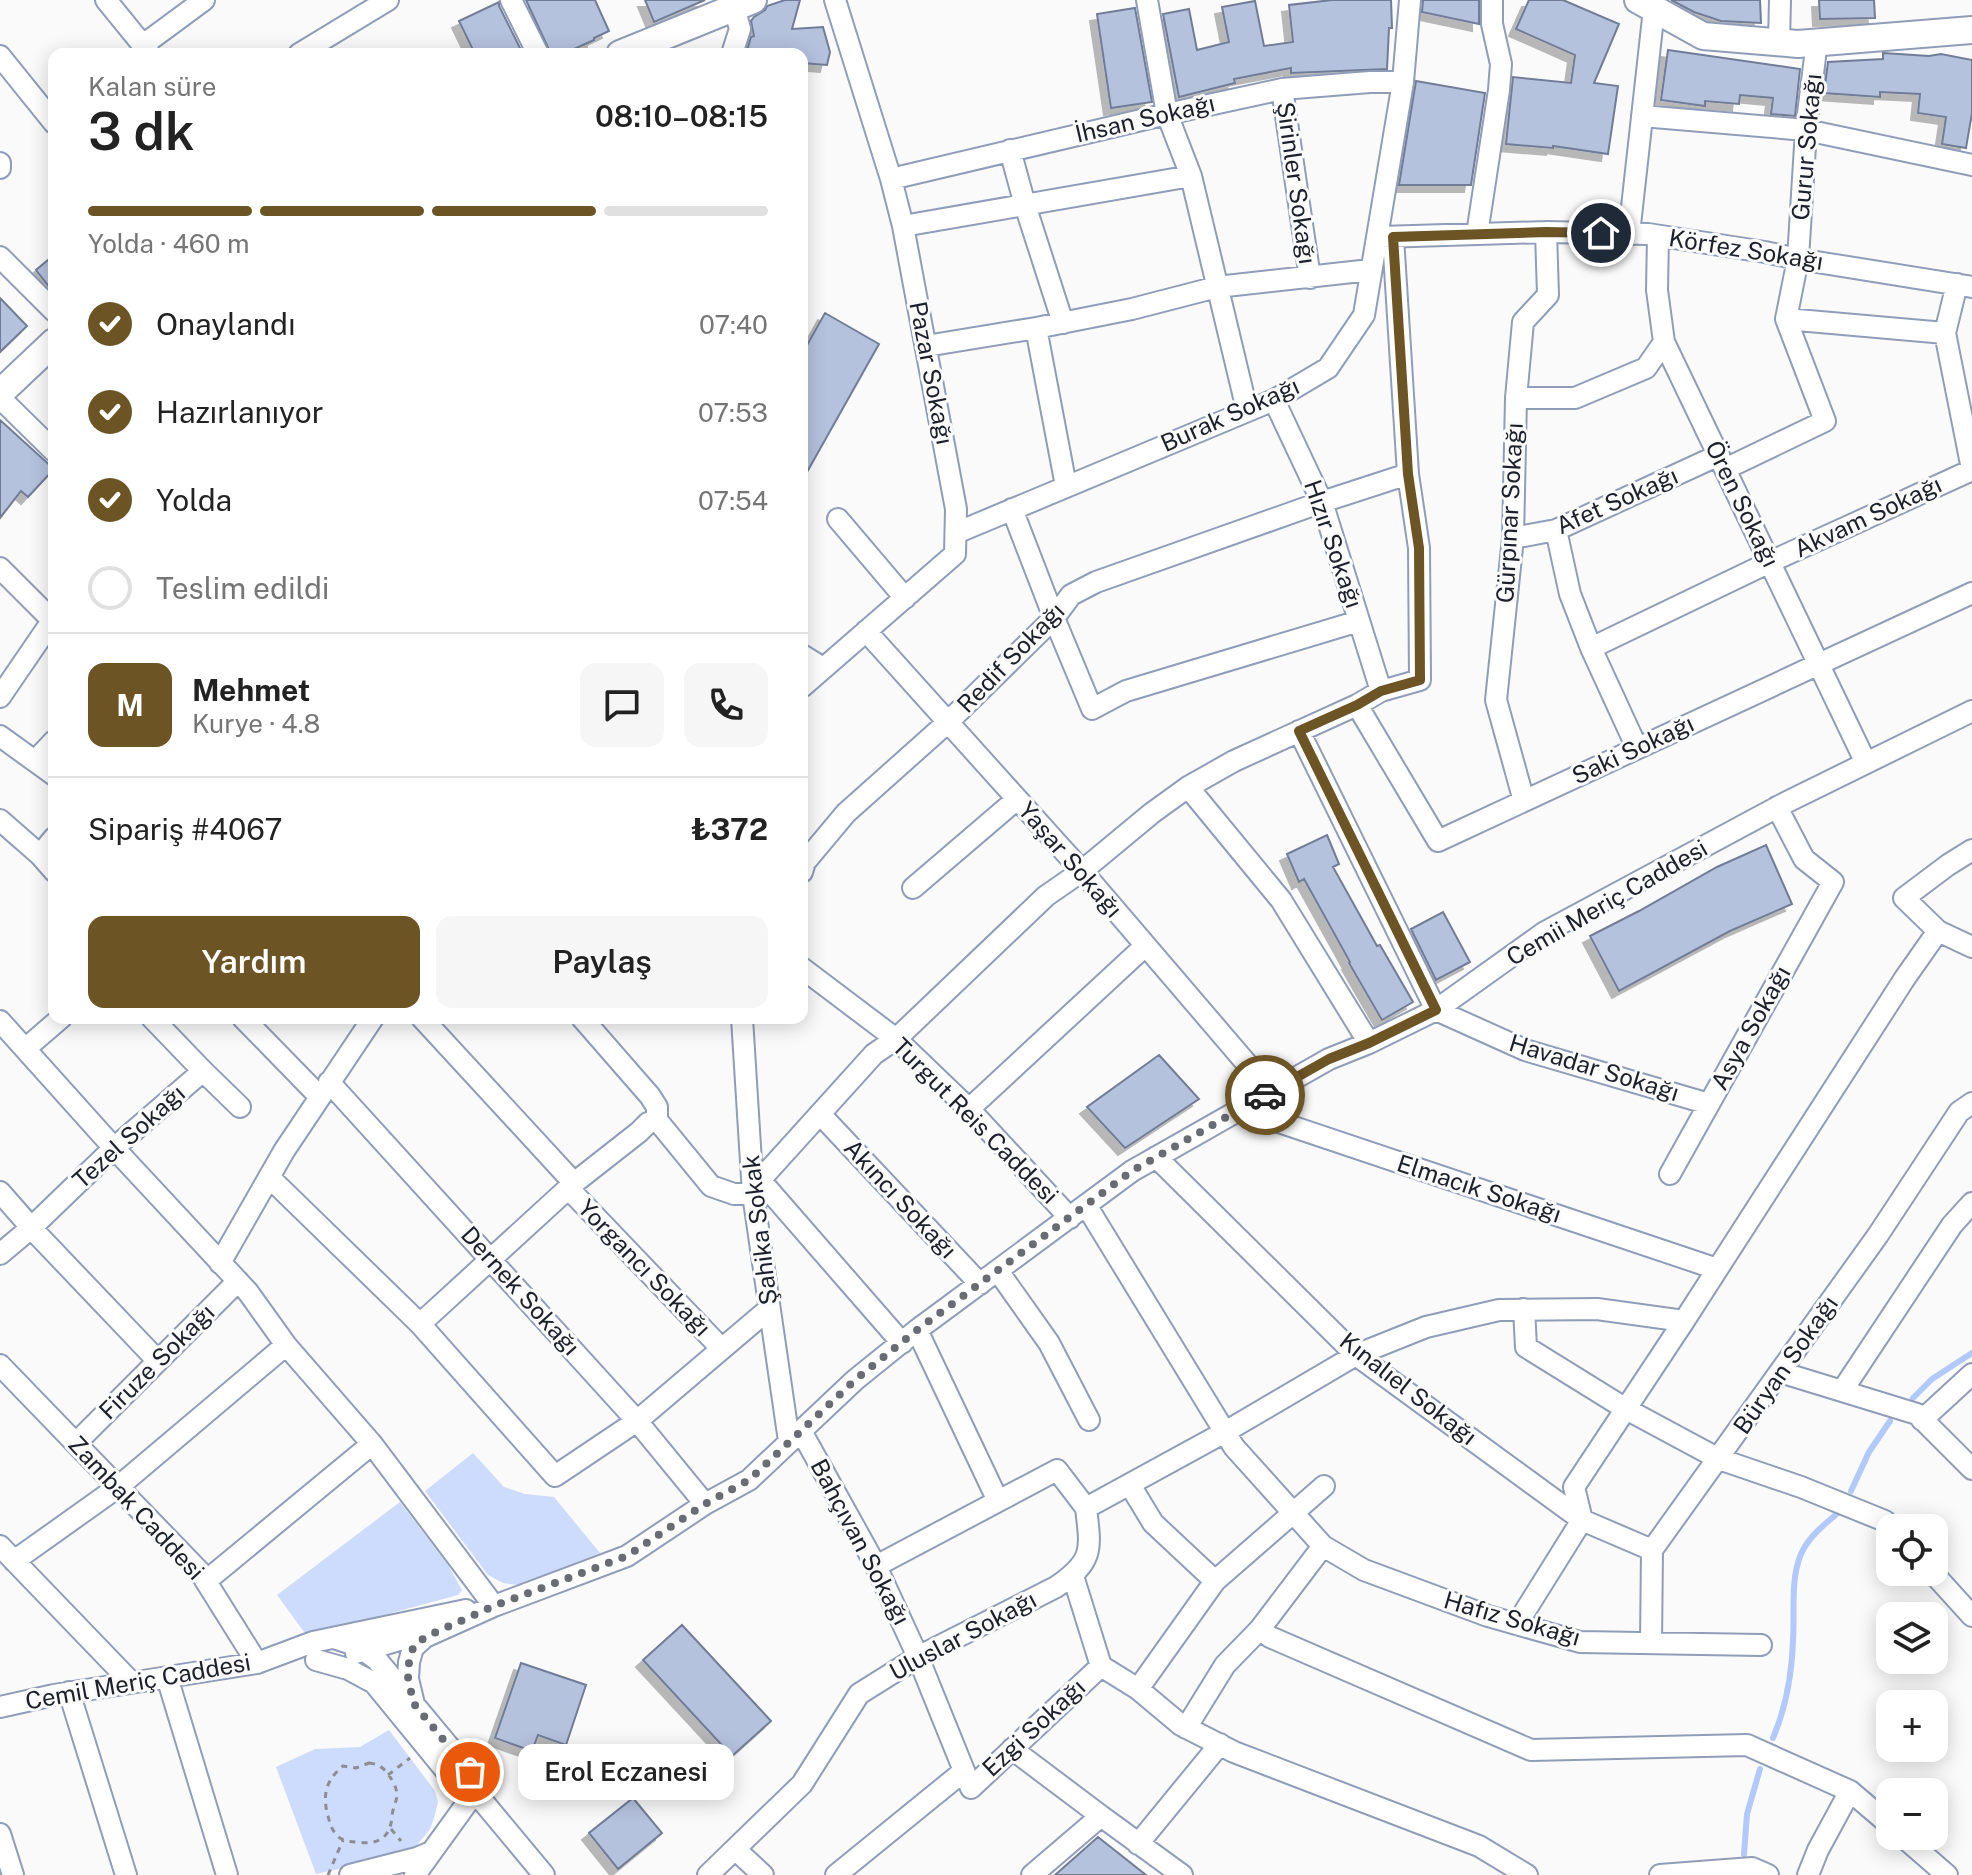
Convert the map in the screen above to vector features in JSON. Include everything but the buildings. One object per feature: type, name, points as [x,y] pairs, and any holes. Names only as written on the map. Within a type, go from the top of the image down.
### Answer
[{"type":"main road","points":[[638,48],[743,4]]},
{"type":"main road","points":[[1646,4],[1703,36],[1798,44],[1969,32]]},
{"type":"main road","points":[[0,396],[48,348]]},
{"type":"street","points":[[106,0],[145,48]]},
{"type":"street","points":[[149,48],[204,0]]},
{"type":"street","points":[[309,48],[388,0]]},
{"type":"street","points":[[511,0],[535,48]]},
{"type":"street","name":"Pazar Sokağı","points":[[808,682],[955,554],[956,533],[956,509],[903,226],[835,0]]},
{"type":"street","points":[[1147,0],[1167,114],[1191,176],[1247,410]]},
{"type":"street","name":"Burak Sokağı","points":[[956,533],[1274,400],[1328,368],[1364,315],[1370,270],[1384,237],[1410,0]]},
{"type":"street","points":[[1477,234],[1501,64],[1492,24],[1492,0]]},
{"type":"street","points":[[1779,42],[1780,0]]},
{"type":"street","points":[[734,48],[743,4]]},
{"type":"street","points":[[1629,234],[1642,116],[1646,4]]},
{"type":"street","name":"Gurur Sokağı","points":[[1786,319],[1798,259],[1806,130],[1817,41]]},
{"type":"street","points":[[2,63],[48,116]]},
{"type":"street","name":"İhsan Sokağı","points":[[891,179],[1282,89],[1403,82]]},
{"type":"street","name":"Şirinler Sokağı","points":[[1282,89],[1310,278]]},
{"type":"street","points":[[1642,116],[1806,130],[1972,165]]},
{"type":"street","points":[[1010,150],[1063,323]]},
{"type":"street","points":[[903,226],[1191,176]]},
{"type":"street","name":"Körfez Sokağı","points":[[1384,237],[1546,232],[1658,236],[1964,286]]},
{"type":"street","name":"Gürpınar Sokağı","points":[[1524,801],[1496,700],[1513,538],[1516,398],[1523,322],[1548,295],[1546,232]]},
{"type":"street","name":"Ören Sokağı","points":[[1658,236],[1657,290],[1664,342],[1866,763]]},
{"type":"street","points":[[587,1024],[650,1096],[657,1107],[657,1120],[711,1186],[734,1194],[757,1187],[874,1054],[896,1039],[1046,896],[1082,871],[1152,813],[1188,787],[1234,761],[1381,691],[1420,680],[1419,548],[1408,474],[1384,237]]},
{"type":"street","points":[[0,257],[48,305]]},
{"type":"street","name":"Şirinler Sokağı","points":[[926,346],[1063,323],[1217,287],[1370,270]]},
{"type":"street","points":[[1964,286],[1945,333],[1967,419],[1972,469]]},
{"type":"street","points":[[1722,462],[1825,421],[1786,319],[1945,333]]},
{"type":"street","points":[[1036,328],[1066,486]]},
{"type":"street","points":[[1516,398],[1575,398],[1646,368],[1664,342]]},
{"type":"street","points":[[0,396],[48,445]]},
{"type":"street","name":"Hızır Sokağı","points":[[1274,400],[1322,502],[1381,691]]},
{"type":"street","name":"Afet Sokağı","points":[[1513,538],[1556,530],[1722,462]]},
{"type":"street","name":"Akvam Sokağı","points":[[1591,648],[1972,469]]},
{"type":"street","name":"Redif Sokağı","points":[[808,858],[846,813],[948,722],[1054,618],[1071,595],[1096,582],[1408,474]]},
{"type":"street","points":[[1012,509],[1092,709],[1126,691],[1359,621]]},
{"type":"street","points":[[838,519],[905,598]]},
{"type":"street","points":[[1556,530],[1570,594],[1637,748]]},
{"type":"street","points":[[0,568],[48,617]]},
{"type":"street","name":"Saki Sokağı","points":[[1357,705],[1438,841],[1972,593]]},
{"type":"street","points":[[0,697],[48,629]]},
{"type":"street","name":"Yaşar Sokağı","points":[[866,631],[1082,871],[1271,1092]]},
{"type":"street","points":[[808,659],[823,668]]},
{"type":"street","name":"Cemii Meriç Caddesi","points":[[494,1606],[627,1556],[705,1504],[749,1480],[855,1380],[1132,1171],[1329,1059],[1436,1010],[1545,932],[1777,807],[1972,711]]},
{"type":"street","points":[[1299,731],[1436,1010]]},
{"type":"street","points":[[0,736],[48,771]]},
{"type":"street","points":[[35,761],[48,747]]},
{"type":"street","points":[[1188,787],[1281,900],[1369,1043]]},
{"type":"street","points":[[913,888],[1017,799]]},
{"type":"street","name":"Asya Sokağı","points":[[1670,1174],[1833,882],[1804,859],[1777,807]]},
{"type":"street","points":[[0,820],[48,864]]},
{"type":"street","points":[[40,855],[48,845]]},
{"type":"street","points":[[1972,850],[1904,898],[1938,931],[1972,947]]},
{"type":"street","points":[[1517,1624],[1582,1520],[1574,1487],[1938,931]]},
{"type":"street","points":[[969,1109],[1145,946]]},
{"type":"street","name":"Turgut Reis Caddesi","points":[[808,973],[896,1039],[1078,1211],[1225,1432]]},
{"type":"street","name":"Havadar Sokağı","points":[[1436,1010],[1525,1050],[1709,1104]]},
{"type":"street","points":[[0,1021],[238,1281],[286,1345],[372,1444],[494,1606],[425,1637],[413,1648],[408,1670],[414,1704]]},
{"type":"street","points":[[25,1049],[54,1024]]},
{"type":"street","name":"Tezel Sokağı","points":[[0,1254],[114,1148],[203,1071],[158,1024]]},
{"type":"street","name":"Dernek Sokağı","points":[[250,1024],[324,1089],[491,1259],[637,1421],[705,1504]]},
{"type":"street","points":[[220,1263],[269,1177],[369,1024]]},
{"type":"street","name":"Yorgancı Sokağı","points":[[427,1024],[721,1348]]},
{"type":"street","name":"Şahika Sokak","points":[[743,1024],[769,1309],[795,1436]]},
{"type":"street","points":[[203,1071],[240,1107]]},
{"type":"street","name":"Büryan Sokağı","points":[[1652,1550],[1878,1235],[1959,1112],[1971,1105]]},
{"type":"street","name":"Elmacık Sokağı","points":[[1240,1109],[1717,1269]]},
{"type":"street","name":"Akıncı Sokağı","points":[[820,1114],[980,1284]]},
{"type":"street","points":[[420,1324],[571,1186],[648,1123],[657,1120]]},
{"type":"street","name":"Kınalıel Sokağı","points":[[1156,1157],[1356,1355],[1582,1520],[1652,1550]]},
{"type":"street","points":[[269,1177],[420,1324],[555,1476],[637,1421],[769,1309]]},
{"type":"street","points":[[757,1187],[910,1337],[998,1501]]},
{"type":"street","points":[[0,1192],[158,1361]]},
{"type":"street","points":[[1842,1391],[1952,1225],[1972,1203]]},
{"type":"street","points":[[998,1271],[1049,1343],[1089,1420]]},
{"type":"street","name":"Firuze Sokağı","points":[[76,1443],[238,1281]]},
{"type":"street","points":[[1086,1508],[1225,1432],[1356,1355],[1426,1327],[1499,1310],[1524,1309],[1597,1309],[1684,1321]]},
{"type":"street","points":[[1524,1309],[1526,1347],[1626,1409],[1719,1459],[1876,1517]]},
{"type":"street","points":[[131,1682],[7,1553],[118,1487],[286,1345]]},
{"type":"street","name":"Zambak Caddesi","points":[[0,1365],[200,1572],[257,1663]]},
{"type":"street","points":[[1780,1372],[1917,1414],[1972,1469]]},
{"type":"street","points":[[1922,1420],[1972,1374]]},
{"type":"street","name":"Hafız Sokağı","points":[[1225,1432],[1234,1447],[1323,1546],[1364,1570],[1488,1616],[1580,1642],[1761,1645]]},
{"type":"street","name":"Bahçıvan Sokağı","points":[[795,1436],[876,1566],[918,1657],[967,1779]]},
{"type":"street","points":[[206,1581],[372,1444]]},
{"type":"street","points":[[876,1566],[1057,1470],[1086,1508],[1090,1542],[1086,1561],[1073,1576],[1101,1666]]},
{"type":"street","points":[[1130,1485],[1153,1523],[1215,1581]]},
{"type":"street","points":[[1138,1689],[1215,1581],[1324,1486]]},
{"type":"street","points":[[1186,1728],[1225,1665],[1260,1629],[1323,1546]]},
{"type":"street","points":[[1651,1643],[1652,1550]]},
{"type":"street","name":"Uluslar Sokağı","points":[[708,1875],[802,1784],[859,1694],[918,1657],[1073,1576]]},
{"type":"street","points":[[1945,1586],[1972,1616]]},
{"type":"street","name":"Cemil Meriç Caddesi","points":[[0,1707],[69,1692],[257,1663],[313,1642],[494,1606]]},
{"type":"street","points":[[374,1683],[370,1651],[386,1633],[414,1621]]},
{"type":"street","points":[[257,1663],[337,1658],[370,1651],[454,1624]]},
{"type":"street","points":[[1260,1629],[1270,1637],[1531,1750],[1747,1745],[1850,1791],[1876,1813]]},
{"type":"street","points":[[334,1638],[370,1651],[470,1772],[475,1792]]},
{"type":"street","points":[[316,1660],[348,1669],[374,1683],[456,1783],[475,1792],[544,1875]]},
{"type":"street","name":"Ezgi Sokağı","points":[[836,1875],[1012,1749],[1101,1666],[1138,1689],[1186,1728],[1234,1752],[1479,1846],[1527,1875]]},
{"type":"street","points":[[167,1677],[227,1875]]},
{"type":"street","points":[[69,1692],[126,1875]]},
{"type":"street","points":[[1138,1844],[1220,1744]]},
{"type":"street","points":[[1012,1749],[1182,1875]]},
{"type":"street","points":[[1808,1875],[1850,1791]]},
{"type":"street","points":[[415,1875],[475,1792]]},
{"type":"street","points":[[1032,1875],[1101,1816]]},
{"type":"street","points":[[0,1834],[13,1875]]},
{"type":"street","points":[[735,1849],[763,1875]]},
{"type":"street","points":[[1918,1850],[1947,1875]]},
{"type":"street","points":[[350,1875],[431,1852]]},
{"type":"street","points":[[1660,1875],[1752,1868],[1768,1875]]},
{"type":"path","points":[[388,1775],[425,1746]]},
{"type":"path","points":[[380,1765],[395,1787],[398,1798],[392,1813],[391,1828],[386,1836],[366,1844],[343,1840],[332,1829],[324,1802],[330,1780],[343,1766],[380,1765]]},
{"type":"path","points":[[328,1875],[343,1840]]},
{"type":"shaded area","points":[[473,1453],[504,1487],[525,1494],[554,1497],[600,1553],[518,1585],[503,1583],[488,1575],[425,1491]]},
{"type":"shaded area","points":[[400,1502],[448,1565],[462,1590],[458,1595],[307,1636],[277,1595]]},
{"type":"shaded area","points":[[389,1730],[435,1791],[438,1802],[430,1829],[406,1854],[316,1874],[276,1767],[315,1749],[360,1747]]},
{"type":"waterway","points":[[1913,1398],[1932,1379],[1972,1353]]},
{"type":"waterway","points":[[1851,1491],[1869,1452],[1890,1421]]},
{"type":"waterway","points":[[1773,1738],[1790,1678],[1794,1585],[1798,1564],[1808,1542],[1839,1512]]},
{"type":"waterway","points":[[1744,1854],[1747,1814],[1760,1769]]},
{"type":"way so far","points":[[470,1772],[414,1704],[408,1670],[413,1648],[419,1642],[494,1606],[627,1556],[705,1504],[749,1480],[855,1380],[917,1330],[1132,1171],[1265,1095]]},
{"type":"place","name":"Erol Eczanesi","points":[[470,1772]]},
{"type":"route","points":[[1265,1095],[1329,1059],[1436,1010],[1299,731],[1381,691],[1420,680],[1419,548],[1408,474],[1393,237],[1601,233]]}]
